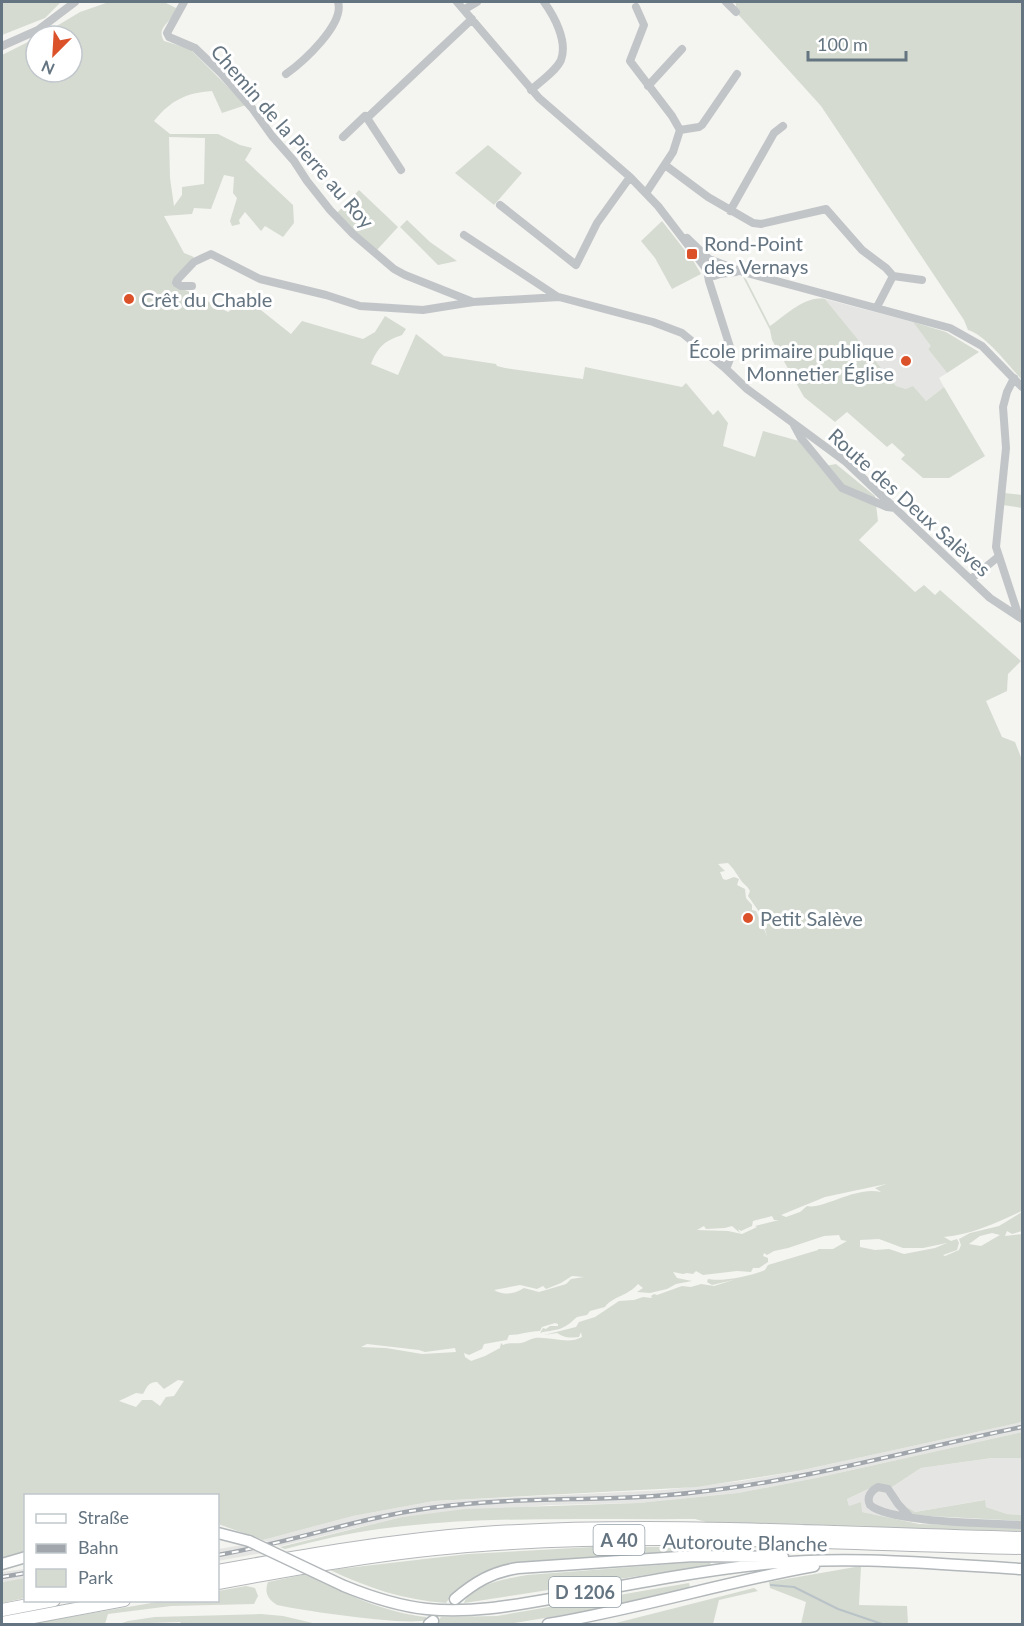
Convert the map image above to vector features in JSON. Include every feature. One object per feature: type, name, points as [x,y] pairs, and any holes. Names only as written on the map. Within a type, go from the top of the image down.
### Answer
[{"type":"highway","name":"Autoroute Blanche","points":[[219,1571],[320,1552],[410,1540],[538,1531],[695,1529],[1023,1538]]},
{"type":"highway","name":"Autoroute Blanche","points":[[219,1583],[406,1552],[558,1541],[704,1540],[1023,1548]]},
{"type":"highway","points":[[2,1610],[44,1602]]},
{"type":"highway","points":[[2,1623],[113,1602]]},
{"type":"main road","name":"D 1206","points":[[219,1533],[249,1541],[368,1595],[404,1606],[439,1610],[471,1610],[508,1606],[671,1577],[829,1560],[1023,1569]]},
{"type":"main road","points":[[454,1599],[483,1578],[518,1568],[694,1556],[755,1555],[829,1560]]},
{"type":"main road","points":[[2,1564],[24,1558]]},
{"type":"main road","points":[[548,1624],[595,1616],[775,1573],[852,1560]]},
{"type":"street","points":[[2,46],[38,30],[75,2]]},
{"type":"street","name":"Chemin de la Pierre au Roy","points":[[184,2],[169,27],[168,37],[195,48],[221,73],[252,108],[330,210],[380,258],[399,272],[473,302],[559,297],[640,318],[669,327],[688,338],[726,369]]},
{"type":"street","points":[[286,74],[300,65],[330,29],[338,15],[340,7],[338,2]]},
{"type":"street","points":[[457,2],[531,90],[564,122],[646,193],[679,232],[708,272],[713,276],[718,269]]},
{"type":"street","points":[[465,9],[477,2]]},
{"type":"street","points":[[726,2],[736,12]]},
{"type":"street","points":[[531,90],[558,64],[562,55],[559,33],[545,4]]},
{"type":"street","points":[[636,7],[644,25],[630,61],[680,130]]},
{"type":"street","points":[[343,136],[365,116],[367,118],[472,19]]},
{"type":"street","points":[[648,86],[682,49]]},
{"type":"street","points":[[680,130],[702,125],[737,74]]},
{"type":"street","points":[[367,118],[401,170]]},
{"type":"street","points":[[730,211],[774,133],[783,126]]},
{"type":"street","points":[[646,193],[673,152],[680,130]]},
{"type":"street","points":[[665,165],[747,221],[758,224],[826,209],[862,250],[893,276],[922,280]]},
{"type":"street","points":[[500,205],[576,265],[597,223],[630,177]]},
{"type":"street","points":[[679,232],[718,269]]},
{"type":"street","points":[[464,235],[559,297]]},
{"type":"street","points":[[192,286],[181,286],[177,280],[194,262],[211,254],[260,279],[326,294],[360,306],[423,310],[473,302]]},
{"type":"street","points":[[726,369],[730,359],[730,350],[709,281],[708,265],[718,269],[743,272],[950,328],[982,346],[1023,387]]},
{"type":"street","points":[[714,293],[718,269]]},
{"type":"street","points":[[877,307],[893,276]]},
{"type":"street","name":"Route des Deux Salèves","points":[[726,369],[747,389],[846,462],[990,598],[1021,618]]},
{"type":"street","points":[[1014,378],[1006,392],[1004,407],[1006,448],[996,547],[1021,618]]},
{"type":"street","points":[[792,422],[801,438],[842,488],[887,507],[896,508]]},
{"type":"street","points":[[971,579],[998,557]]},
{"type":"street","points":[[910,1517],[888,1489],[878,1487],[871,1492],[869,1503],[875,1510],[910,1517],[1023,1525]]},
{"type":"shaded area","name":"École primaire publique Monnetier Église","points":[[825,299],[913,322],[932,346],[928,349],[947,373],[939,378],[944,387],[926,401],[896,386]]},
{"type":"shaded area","points":[[1022,1422],[1022,1432],[738,1493],[638,1503],[551,1505],[402,1517],[280,1546],[263,1540],[353,1516],[434,1501],[665,1490],[742,1481]]},
{"type":"shaded area","points":[[992,1458],[1022,1458],[1022,1515],[1007,1514],[986,1507],[984,1500],[915,1512],[912,1522],[861,1512],[849,1506],[847,1499],[877,1485],[892,1487],[921,1468]]},
{"type":"shaded area","points":[[243,1545],[262,1553],[219,1561],[219,1549]]},
{"type":"shaded area","points":[[24,1569],[24,1578],[2,1582],[2,1572]]},
{"type":"green space","points":[[2,2],[61,2],[45,18],[24,24],[24,26],[2,35]]},
{"type":"green space","points":[[109,2],[164,2],[176,8],[175,13],[163,28],[164,41],[190,49],[246,105],[222,113],[212,91],[203,92],[173,103],[154,121],[170,134],[218,134],[252,148],[245,160],[293,205],[294,223],[283,237],[265,226],[261,231],[245,212],[239,220],[240,224],[232,226],[230,221],[237,198],[233,193],[234,177],[224,175],[211,209],[194,208],[192,214],[164,216],[184,253],[194,257],[172,285],[228,312],[247,299],[291,334],[302,321],[363,339],[375,332],[385,316],[406,329],[402,335],[382,345],[371,364],[398,375],[416,334],[444,356],[496,364],[505,368],[583,379],[585,367],[682,387],[686,383],[713,415],[718,410],[728,423],[723,446],[755,457],[763,431],[799,441],[820,467],[836,464],[875,496],[878,521],[859,540],[915,592],[924,585],[935,595],[940,590],[1021,661],[1008,674],[1007,691],[986,701],[1002,737],[1015,742],[1022,760],[1022,1211],[975,1231],[944,1237],[951,1241],[957,1239],[959,1243],[957,1250],[943,1255],[959,1250],[961,1245],[959,1239],[970,1233],[999,1226],[1022,1212],[1022,1231],[1012,1234],[1007,1231],[1005,1236],[1022,1234],[1022,1422],[798,1471],[697,1487],[434,1501],[353,1516],[263,1540],[219,1524],[219,1494],[24,1494],[24,1552],[2,1559],[2,55],[24,44],[24,84],[84,84],[84,24],[60,24],[80,12]],"holes":[[[169,137],[205,138],[204,184],[182,187],[182,195],[174,206],[170,178]],[[728,863],[749,889],[748,896],[760,913],[767,936],[756,911],[752,910],[752,905],[746,898],[745,889],[737,885],[739,879],[734,877],[723,879],[720,872],[725,871],[718,864]],[[886,1184],[875,1188],[881,1192],[861,1192],[822,1205],[807,1206],[800,1212],[786,1217],[781,1215],[825,1197]],[[772,1216],[774,1220],[779,1220],[755,1226],[757,1227],[742,1234],[697,1230],[704,1226],[706,1229],[732,1226],[740,1233],[738,1229],[741,1231],[752,1226],[753,1221]],[[992,1233],[1000,1235],[981,1246],[969,1244],[980,1236]],[[839,1235],[841,1240],[847,1241],[833,1249],[818,1249],[768,1265],[765,1270],[752,1274],[728,1279],[708,1279],[707,1282],[712,1285],[733,1280],[714,1286],[701,1284],[691,1287],[682,1286],[654,1294],[652,1298],[643,1297],[619,1301],[595,1317],[579,1322],[576,1327],[544,1335],[557,1333],[567,1337],[579,1337],[581,1332],[582,1337],[577,1339],[533,1338],[521,1343],[503,1345],[501,1343],[500,1348],[485,1356],[471,1361],[465,1357],[464,1353],[469,1355],[482,1349],[484,1344],[507,1340],[509,1335],[540,1331],[542,1327],[555,1323],[558,1326],[543,1328],[540,1333],[562,1328],[577,1317],[605,1307],[638,1284],[643,1288],[637,1292],[650,1293],[692,1281],[677,1278],[673,1272],[693,1274],[696,1271],[703,1275],[737,1271],[751,1272],[753,1268],[759,1268],[768,1262],[768,1258],[763,1256],[764,1253],[767,1255],[824,1236]],[[879,1239],[903,1248],[923,1248],[947,1243],[935,1248],[904,1254],[889,1249],[875,1250],[860,1247],[860,1240]],[[572,1276],[584,1277],[571,1279],[566,1284],[539,1292],[524,1288],[509,1294],[494,1290],[520,1285],[537,1289],[543,1286],[546,1289]],[[367,1344],[425,1352],[455,1348],[456,1352],[422,1354],[386,1348],[361,1347]],[[178,1380],[184,1381],[174,1396],[166,1397],[160,1406],[152,1400],[142,1400],[136,1407],[119,1401],[136,1393],[143,1394],[148,1385],[152,1383],[157,1382],[164,1389]]]},
{"type":"green space","points":[[734,2],[1022,2],[1022,380],[990,344],[968,330],[964,320],[821,106],[736,12]]},
{"type":"green space","points":[[488,145],[522,173],[494,205],[455,173]]},
{"type":"green space","points":[[359,190],[398,227],[376,251],[337,213]]},
{"type":"green space","points":[[407,220],[430,242],[457,261],[438,265],[400,227]]},
{"type":"green space","points":[[662,221],[701,274],[672,289],[655,258],[641,241]]},
{"type":"green space","points":[[743,277],[770,326],[803,303],[825,299],[896,386],[906,389],[913,386],[926,401],[944,387],[985,456],[949,478],[923,478],[901,459],[905,455],[892,443],[887,447],[847,412],[835,422],[804,397],[772,340],[770,330]]},
{"type":"green space","points":[[913,322],[946,332],[979,352],[947,373],[928,349],[931,346]]},
{"type":"green space","points":[[1004,493],[1022,495],[1022,508],[1003,505]]},
{"type":"green space","points":[[1022,1432],[1022,1458],[992,1458],[921,1468],[892,1487],[877,1485],[847,1499],[849,1506],[861,1502],[862,1512],[919,1524],[1022,1527],[1022,1531],[710,1523],[695,1519],[497,1520],[379,1529],[285,1549],[280,1547],[402,1517],[465,1509],[638,1503],[738,1493]]},
{"type":"green space","points":[[985,1500],[986,1507],[1007,1514],[1022,1515],[1022,1521],[913,1515],[906,1510],[908,1508],[915,1512]]},
{"type":"green space","points":[[592,1547],[720,1547],[687,1550],[686,1553],[514,1564],[495,1569],[468,1582],[446,1603],[386,1592],[330,1570],[468,1554]]},
{"type":"green space","points":[[711,1561],[710,1565],[464,1603],[468,1596],[482,1587],[501,1580],[527,1575]]},
{"type":"green space","points":[[861,1566],[859,1605],[907,1606],[908,1624],[801,1624],[806,1602],[770,1588],[769,1582]]},
{"type":"green space","points":[[307,1574],[365,1601],[410,1615],[426,1617],[427,1620],[398,1621],[331,1614],[277,1605],[269,1598],[266,1589],[268,1582]]},
{"type":"green space","points":[[24,1578],[24,1598],[2,1603],[2,1582]]},
{"type":"green space","points":[[689,1583],[690,1588],[588,1611],[508,1624],[436,1624],[441,1617],[497,1616]]},
{"type":"green space","points":[[246,1586],[255,1588],[258,1596],[254,1604],[171,1606],[108,1614],[105,1624],[29,1624],[157,1602],[219,1602],[219,1591]]},
{"type":"green space","points":[[754,1588],[758,1591],[719,1600],[713,1624],[612,1624]]},
{"type":"green space","points":[[261,1614],[283,1616],[317,1624],[182,1624],[180,1622],[119,1624],[155,1617]]},
{"type":"waterway","points":[[771,1585],[794,1587],[838,1609],[882,1624]]},
{"type":"railway","points":[[219,1555],[403,1512],[430,1508],[497,1502],[665,1495],[739,1487],[820,1472],[1022,1427]]},
{"type":"railway","points":[[2,1577],[24,1573]]},
{"type":"place","name":"Rond-Point des Vernays","points":[[692,254]]},
{"type":"place","name":"Crêt du Chable","points":[[129,299]]},
{"type":"place","name":"École primaire publique Monnetier Église","points":[[906,361]]},
{"type":"place","name":"Petit Salève","points":[[748,918]]}]
